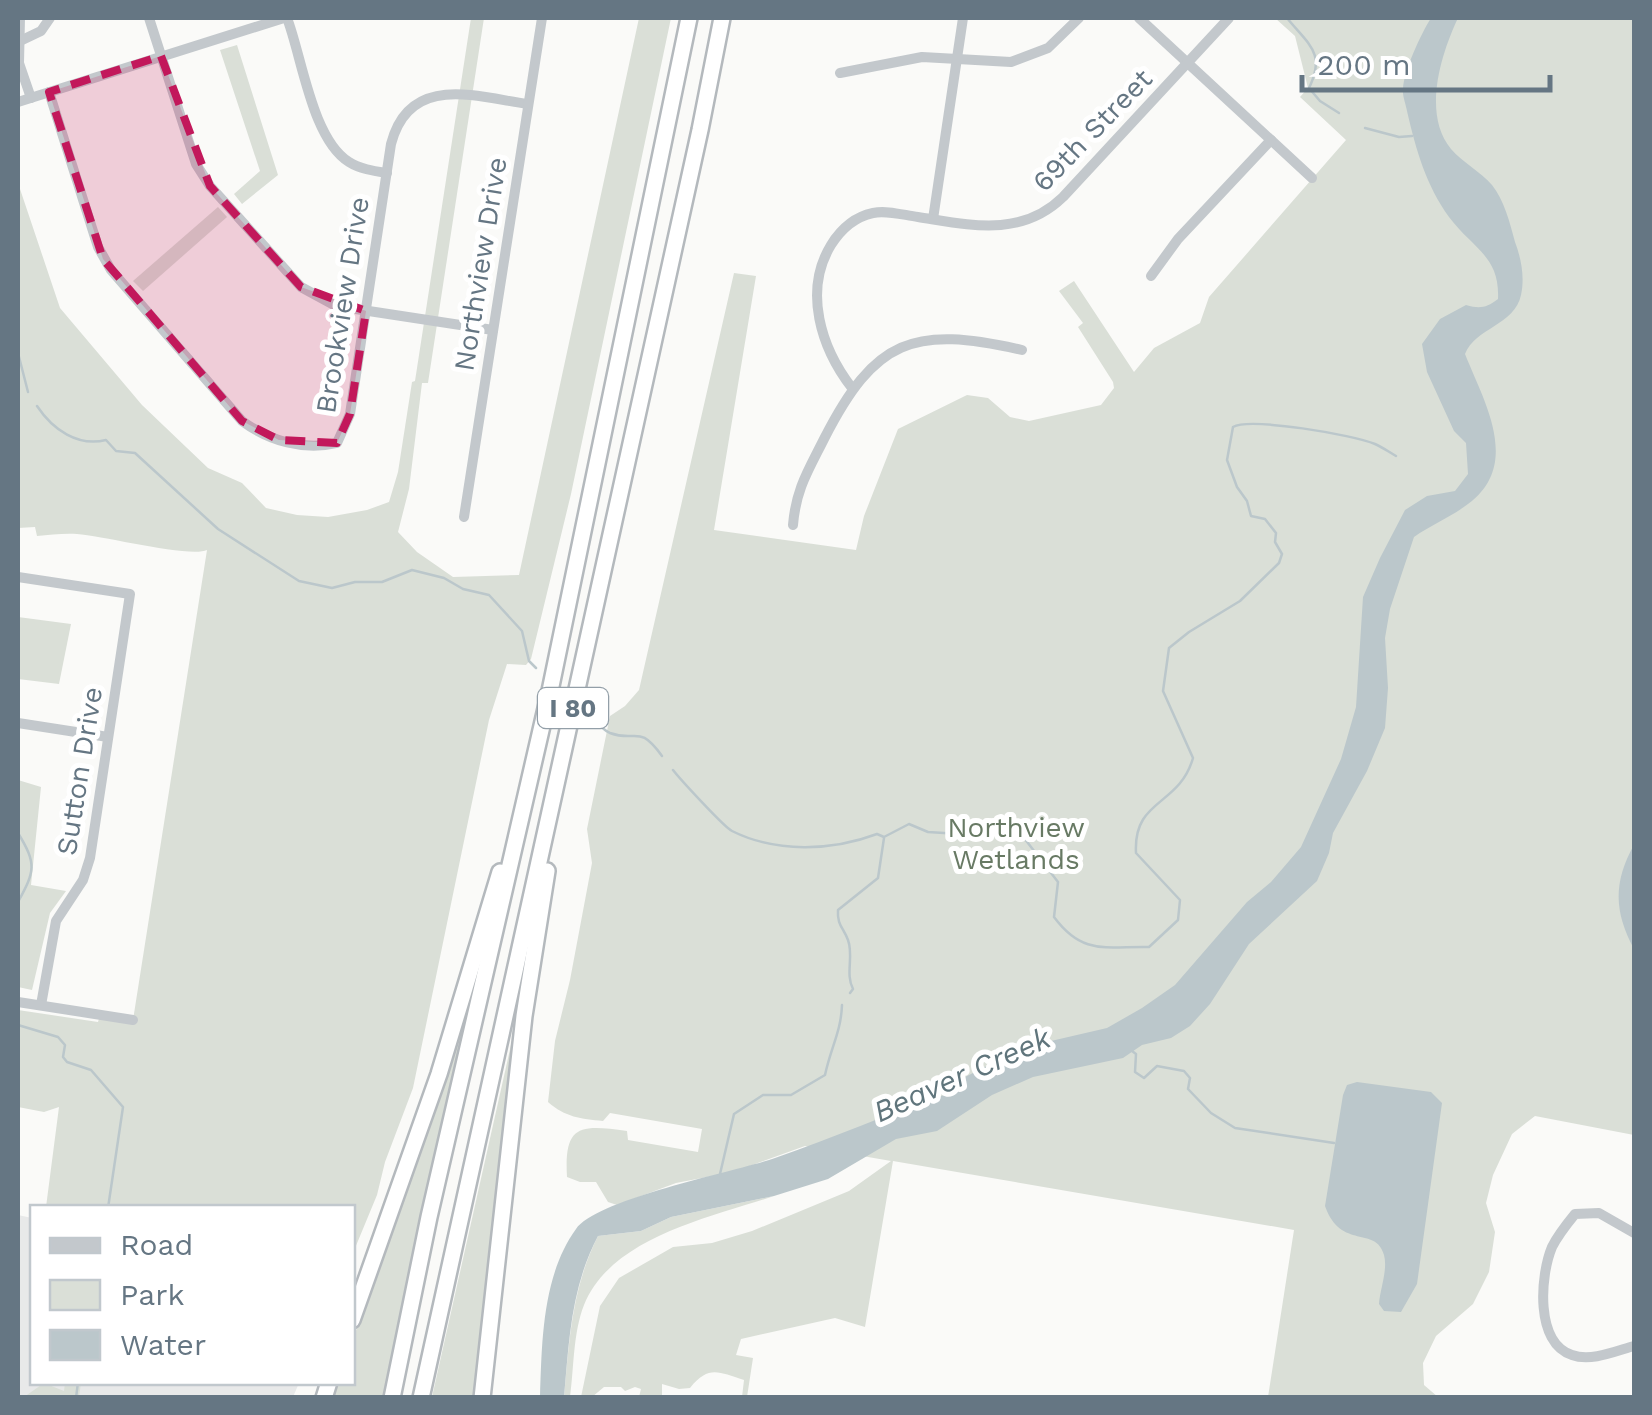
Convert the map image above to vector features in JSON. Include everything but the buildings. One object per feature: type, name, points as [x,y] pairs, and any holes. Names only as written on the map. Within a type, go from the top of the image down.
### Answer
[{"type":"highway","name":"I 80","points":[[392,1398],[428,1217],[522,818],[689,18]]},
{"type":"highway","name":"I 80","points":[[421,1398],[722,18]]},
{"type":"highway","points":[[482,1398],[524,1016],[572,713]]},
{"type":"highway","points":[[355,1312],[439,1074],[506,852],[522,818]]},
{"type":"street","points":[[20,18],[20,62],[30,98]]},
{"type":"street","points":[[20,41],[40,32],[50,18]]},
{"type":"street","points":[[149,18],[202,176],[290,277],[324,302],[493,330]]},
{"type":"street","points":[[18,102],[285,18]]},
{"type":"street","name":"Brookview Drive","points":[[285,18],[322,128],[332,146],[358,167],[387,173]]},
{"type":"street","name":"Northview Drive","points":[[464,517],[542,18]]},
{"type":"street","points":[[933,219],[963,18]]},
{"type":"street","points":[[840,73],[922,58],[996,64],[1025,59],[1058,40],[1079,18]]},
{"type":"street","points":[[1139,18],[1312,178]]},
{"type":"street","name":"69th Street","points":[[852,388],[828,350],[819,315],[818,282],[827,253],[843,229],[871,214],[892,213],[994,227],[1022,223],[1046,211],[1229,18]]},
{"type":"street","name":"Brookview Drive","points":[[49,92],[98,247],[123,286],[242,421],[279,440],[311,446],[337,443],[350,414],[396,128],[408,110],[438,94],[527,104]]},
{"type":"street","points":[[1150,276],[1178,239],[1270,140]]},
{"type":"street","points":[[793,525],[796,496],[852,388],[880,360],[923,341],[969,339],[1022,350]]},
{"type":"street","name":"Sutton Drive","points":[[18,577],[130,594],[88,868],[56,920],[41,1005]]},
{"type":"street","points":[[18,723],[108,737]]},
{"type":"street","points":[[18,1002],[133,1020]]},
{"type":"street","points":[[1634,1233],[1600,1213],[1575,1214],[1552,1248],[1545,1283],[1549,1330],[1562,1351],[1590,1357],[1634,1346]]},
{"type":"highlighted area","points":[[161,56],[210,186],[301,287],[366,311],[350,414],[337,443],[279,440],[242,421],[103,259],[49,92]]},
{"type":"shaded area","points":[[18,1215],[30,1218],[30,1385],[298,1385],[293,1397],[18,1397]]},
{"type":"green space","points":[[471,18],[484,18],[428,383],[422,383],[409,489],[398,532],[417,552],[453,577],[519,575],[639,18],[671,18],[571,494],[531,659],[526,665],[507,664],[489,720],[413,1088],[355,1248],[355,1205],[46,1205],[59,1107],[44,1112],[18,1107],[18,1010],[98,1022],[100,1015],[133,1020],[207,550],[166,549],[77,534],[37,536],[35,527],[18,528],[18,183],[60,308],[142,405],[208,468],[242,483],[266,508],[328,517],[389,502],[415,381]]},
{"type":"green space","name":"Northview Wetlands","points":[[1275,18],[1634,18],[1634,1135],[1535,1116],[1512,1134],[1493,1175],[1486,1203],[1495,1232],[1489,1272],[1473,1304],[1436,1336],[1423,1363],[1424,1385],[1438,1397],[1268,1397],[1294,1230],[893,1161],[865,1327],[835,1318],[741,1339],[736,1355],[753,1358],[747,1397],[742,1397],[744,1380],[714,1372],[690,1388],[662,1384],[662,1395],[639,1397],[641,1389],[635,1387],[625,1391],[621,1387],[604,1387],[592,1397],[581,1397],[600,1306],[619,1278],[673,1247],[712,1243],[752,1231],[849,1191],[891,1161],[805,1146],[733,1172],[676,1183],[617,1205],[608,1202],[596,1182],[567,1177],[568,1147],[578,1132],[597,1128],[627,1131],[628,1140],[698,1152],[702,1129],[610,1113],[603,1121],[580,1118],[548,1102],[555,1041],[592,863],[587,829],[610,716],[639,690],[734,273],[756,276],[714,530],[856,550],[864,516],[898,429],[967,395],[988,398],[1010,417],[1029,421],[1101,405],[1114,388],[1113,382],[1078,327],[1083,323],[1059,291],[1074,281],[1134,372],[1154,348],[1200,323],[1209,297],[1346,140],[1300,97],[1308,88],[1295,36]]},
{"type":"green space","points":[[237,45],[278,175],[242,204],[234,194],[260,171],[220,50]]},
{"type":"green space","points":[[218,207],[227,217],[143,291],[133,281]]},
{"type":"green space","points":[[18,617],[71,624],[59,684],[18,679]]},
{"type":"green space","points":[[18,780],[41,787],[31,885],[66,891],[50,913],[32,990],[18,987]]},
{"type":"green space","points":[[466,1003],[469,1004],[383,1397],[330,1398],[335,1385],[355,1385],[355,1333],[425,1140]]},
{"type":"green space","points":[[517,1018],[475,1397],[432,1397]]},
{"type":"green space","points":[[774,1196],[666,1233],[616,1262],[597,1282],[584,1305],[570,1397],[564,1398],[577,1295],[598,1236],[641,1231],[671,1217]]},
{"type":"green space","points":[[41,1385],[64,1391],[65,1385],[81,1385],[79,1397],[24,1397]]},
{"type":"water","points":[[1431,18],[1458,18],[1437,84],[1437,119],[1442,135],[1500,198],[1519,254],[1522,288],[1511,313],[1477,338],[1465,354],[1494,432],[1493,470],[1484,488],[1468,504],[1414,537],[1390,609],[1385,638],[1385,728],[1333,833],[1317,881],[1249,944],[1210,1004],[1190,1026],[1171,1038],[1142,1045],[1123,1058],[1033,1077],[992,1095],[937,1131],[896,1139],[828,1179],[774,1196],[671,1217],[641,1231],[598,1236],[577,1295],[564,1397],[540,1397],[550,1288],[565,1247],[576,1229],[589,1218],[638,1197],[797,1150],[947,1094],[963,1078],[1005,1057],[1107,1028],[1175,985],[1301,847],[1341,759],[1356,707],[1363,597],[1380,558],[1405,510],[1427,496],[1455,491],[1468,474],[1466,443],[1454,431],[1427,372],[1422,344],[1440,319],[1466,305],[1483,307],[1498,299],[1490,263],[1449,217],[1428,180],[1404,100],[1406,72]]},
{"type":"water","points":[[1634,845],[1634,949],[1620,910],[1619,884]]},
{"type":"water","points":[[1357,1082],[1431,1092],[1442,1103],[1417,1284],[1401,1312],[1384,1311],[1379,1304],[1385,1267],[1380,1246],[1340,1228],[1325,1206],[1343,1095],[1347,1085]]},
{"type":"waterway","points":[[1287,18],[1313,50],[1316,66],[1309,88],[1339,113]]},
{"type":"waterway","points":[[1365,128],[1399,137],[1412,136]]},
{"type":"waterway","points":[[18,353],[28,392]]},
{"type":"waterway","points":[[37,406],[67,435],[86,441],[106,440],[116,451],[135,453],[218,529],[299,581],[332,588],[355,582],[382,582],[412,570],[489,595],[522,631],[529,661],[536,668]]},
{"type":"waterway","points":[[673,770],[727,828],[767,843],[804,847],[842,844],[877,834],[884,837],[909,824],[928,832],[960,834],[984,826],[1021,834],[1058,882],[1054,917],[1075,938],[1096,946],[1149,947],[1178,920],[1180,900],[1136,853],[1137,835],[1149,812],[1178,786],[1193,758],[1163,691],[1169,648],[1240,601],[1279,563],[1282,554],[1275,542],[1276,533],[1265,519],[1251,516],[1237,487],[1227,460],[1233,427],[1259,424],[1325,432],[1364,440],[1396,456]]},
{"type":"waterway","points":[[596,723],[619,736],[642,737],[662,756]]},
{"type":"waterway","points":[[18,833],[32,868],[18,902]]},
{"type":"waterway","points":[[850,993],[850,946],[839,923],[838,910],[878,878],[884,838]]},
{"type":"waterway","points":[[18,938],[18,960]]},
{"type":"waterway","points":[[720,1174],[734,1114],[763,1095],[791,1095],[825,1075],[842,1005]]},
{"type":"waterway","points":[[18,1025],[58,1037],[65,1045],[63,1057],[67,1062],[91,1070],[123,1107],[108,1205]]},
{"type":"waterway","points":[[1132,1051],[1136,1054],[1135,1072],[1144,1078],[1157,1066],[1184,1071],[1190,1078],[1188,1089],[1211,1113],[1235,1128],[1334,1143]]},
{"type":"waterway","points":[[76,1398],[78,1385]]},
{"type":"water label","name":"Beaver Creek","points":[[962,1075]]}]
